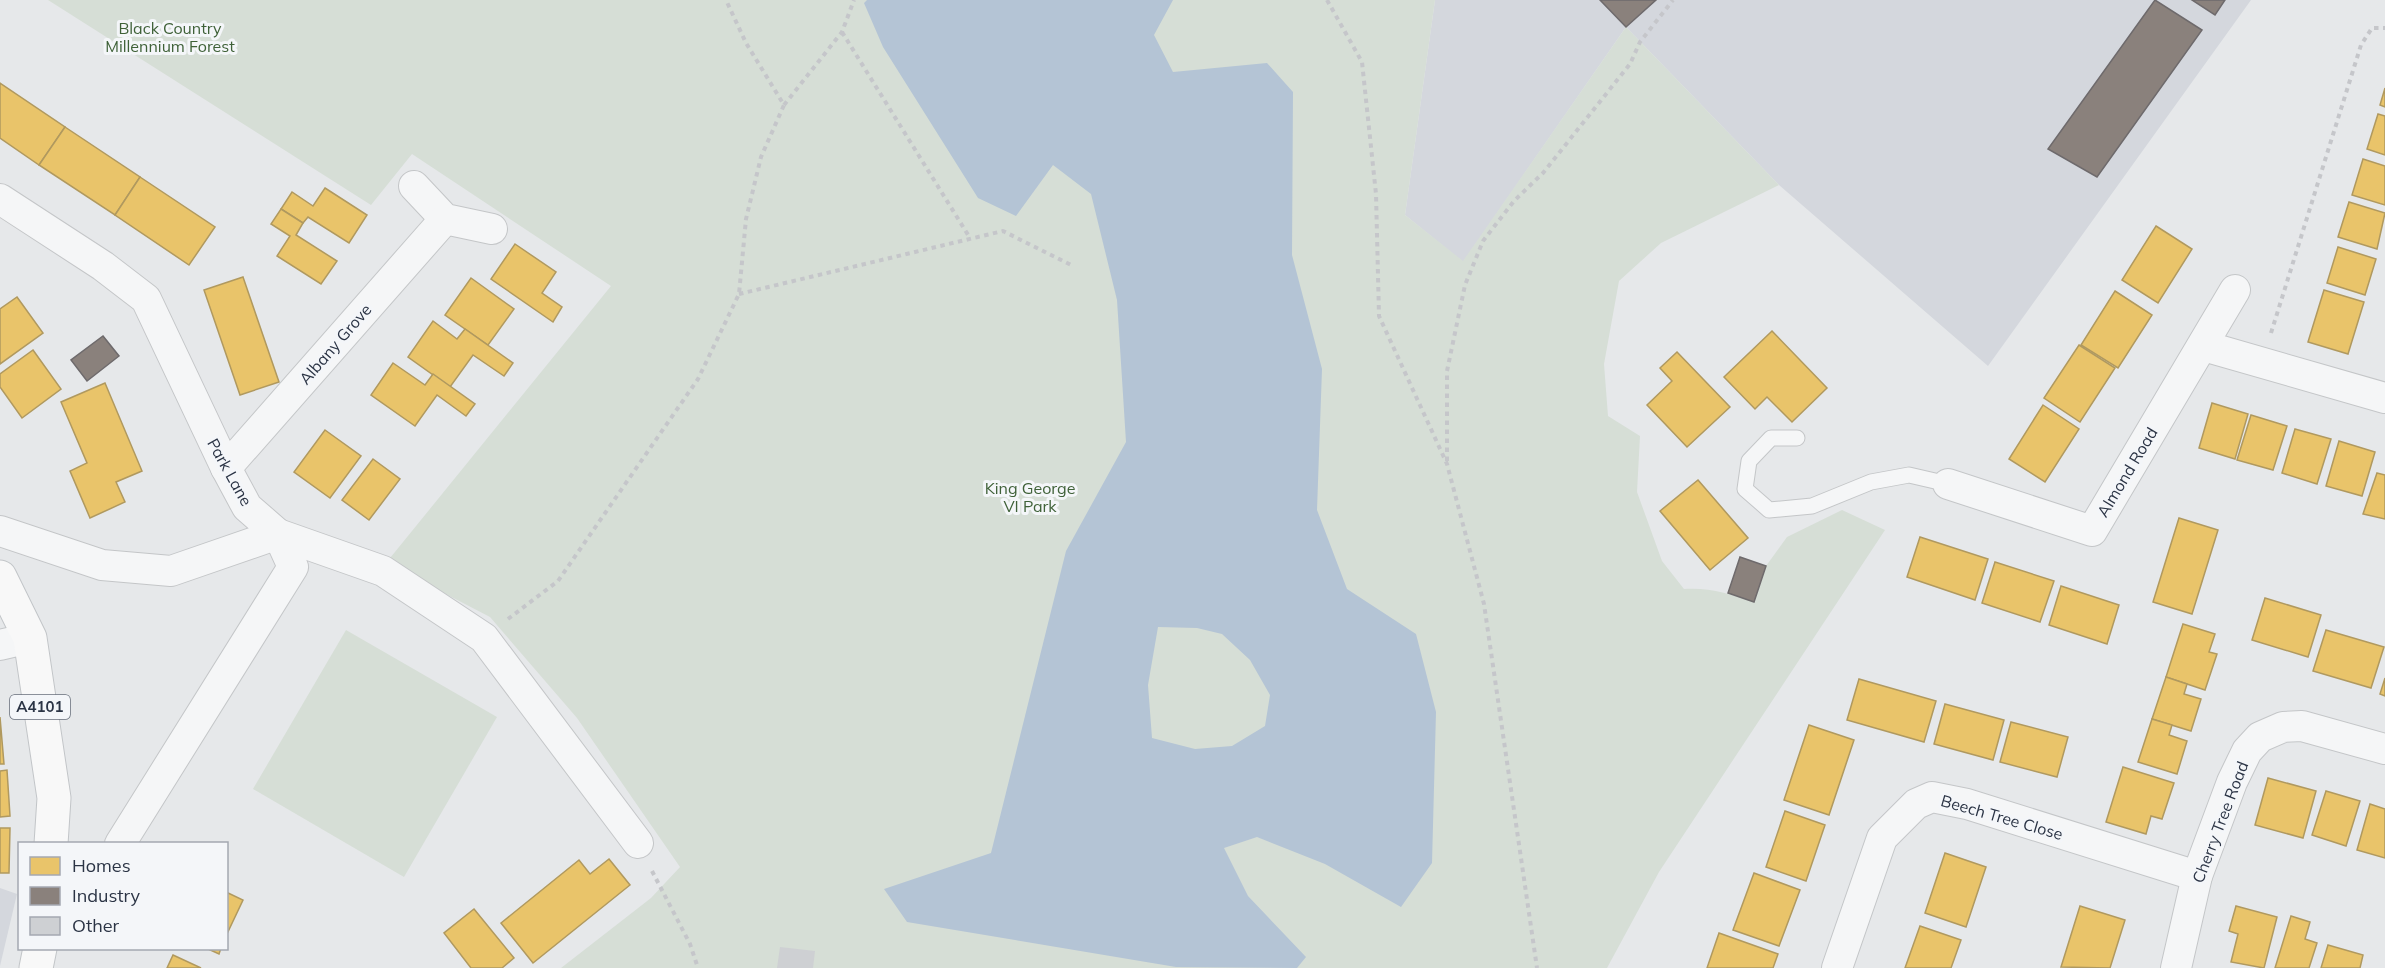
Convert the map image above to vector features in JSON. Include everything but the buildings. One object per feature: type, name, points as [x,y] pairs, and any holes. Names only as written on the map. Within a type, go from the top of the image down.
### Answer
[{"type":"main road","name":"A4101","points":[[0,577],[54,798],[51,842]]},
{"type":"main road","points":[[36,968],[40,950]]},
{"type":"street","points":[[414,186],[445,219],[492,229]]},
{"type":"street","name":"Park Lane","points":[[0,200],[104,266],[146,299],[226,468],[247,507],[278,534],[293,567],[121,842]]},
{"type":"street","name":"Albany Grove","points":[[226,468],[445,219]]},
{"type":"street","name":"Almond Road","points":[[1948,484],[2092,531],[2204,346],[2235,290]]},
{"type":"street","points":[[2204,346],[2385,398]]},
{"type":"street","points":[[0,531],[102,565],[171,571],[278,534],[383,571],[484,638],[638,843]]},
{"type":"street","name":"Cherry Tree Road","points":[[2176,968],[2198,876],[2232,782],[2247,752],[2260,737],[2283,728],[2302,726],[2385,749]]},
{"type":"street","name":"Beech Tree Close","points":[[1837,968],[1882,838],[1917,804],[1932,797],[1967,804],[2198,876]]},
{"type":"lane","points":[[1797,438],[1771,438],[1749,461],[1745,489],[1769,510],[1812,506],[1871,482],[1909,475],[1948,484]]},
{"type":"path","points":[[726,0],[746,43],[784,105]]},
{"type":"path","points":[[484,638],[558,581],[698,379],[739,294],[746,219],[761,157],[784,105],[842,32],[854,0]]},
{"type":"path","points":[[1327,0],[1362,63],[1376,194],[1379,316],[1447,464],[1484,604],[1536,968]]},
{"type":"path","points":[[1447,464],[1447,371],[1465,285],[1483,241],[1514,201],[1543,173],[1629,64],[1640,42],[1673,0]]},
{"type":"path","points":[[2262,362],[2361,45],[2372,28],[2385,28]]},
{"type":"path","points":[[842,32],[970,238]]},
{"type":"path","points":[[739,294],[1003,231],[1073,266]]},
{"type":"path","points":[[638,843],[690,944],[698,968]]},
{"type":"shaded area","points":[[1435,0],[2251,0],[1988,366],[1779,185],[1626,27],[1463,262],[1405,215]]},
{"type":"shaded area","points":[[0,888],[17,894],[0,966]]},
{"type":"green space","name":"King George VI Park","points":[[48,0],[1435,0],[1405,215],[1463,261],[1626,27],[1779,185],[1661,243],[1619,281],[1604,364],[1608,416],[1640,436],[1637,492],[1662,561],[1684,589],[1711,590],[1754,602],[1766,566],[1787,537],[1842,510],[1885,530],[1659,872],[1607,968],[561,968],[651,898],[680,867],[577,718],[490,617],[386,563],[611,286],[412,154],[371,205]]},
{"type":"green space","points":[[346,630],[497,717],[404,877],[253,789]]},
{"type":"water","points":[[867,0],[1173,0],[1154,35],[1173,72],[1267,63],[1293,92],[1292,255],[1322,369],[1317,510],[1347,589],[1416,634],[1436,712],[1432,863],[1401,907],[1325,864],[1257,837],[1224,848],[1248,896],[1306,957],[1297,968],[1176,967],[907,922],[884,889],[991,853],[1066,551],[1126,442],[1117,300],[1091,194],[1053,165],[1016,216],[978,198],[883,47],[864,3]],"holes":[[[1158,627],[1197,628],[1222,634],[1250,660],[1270,695],[1265,726],[1232,746],[1195,749],[1152,738],[1148,685]]]},
{"type":"park label","name":"Black Country Millennium Forest","points":[[170,37]]}]
